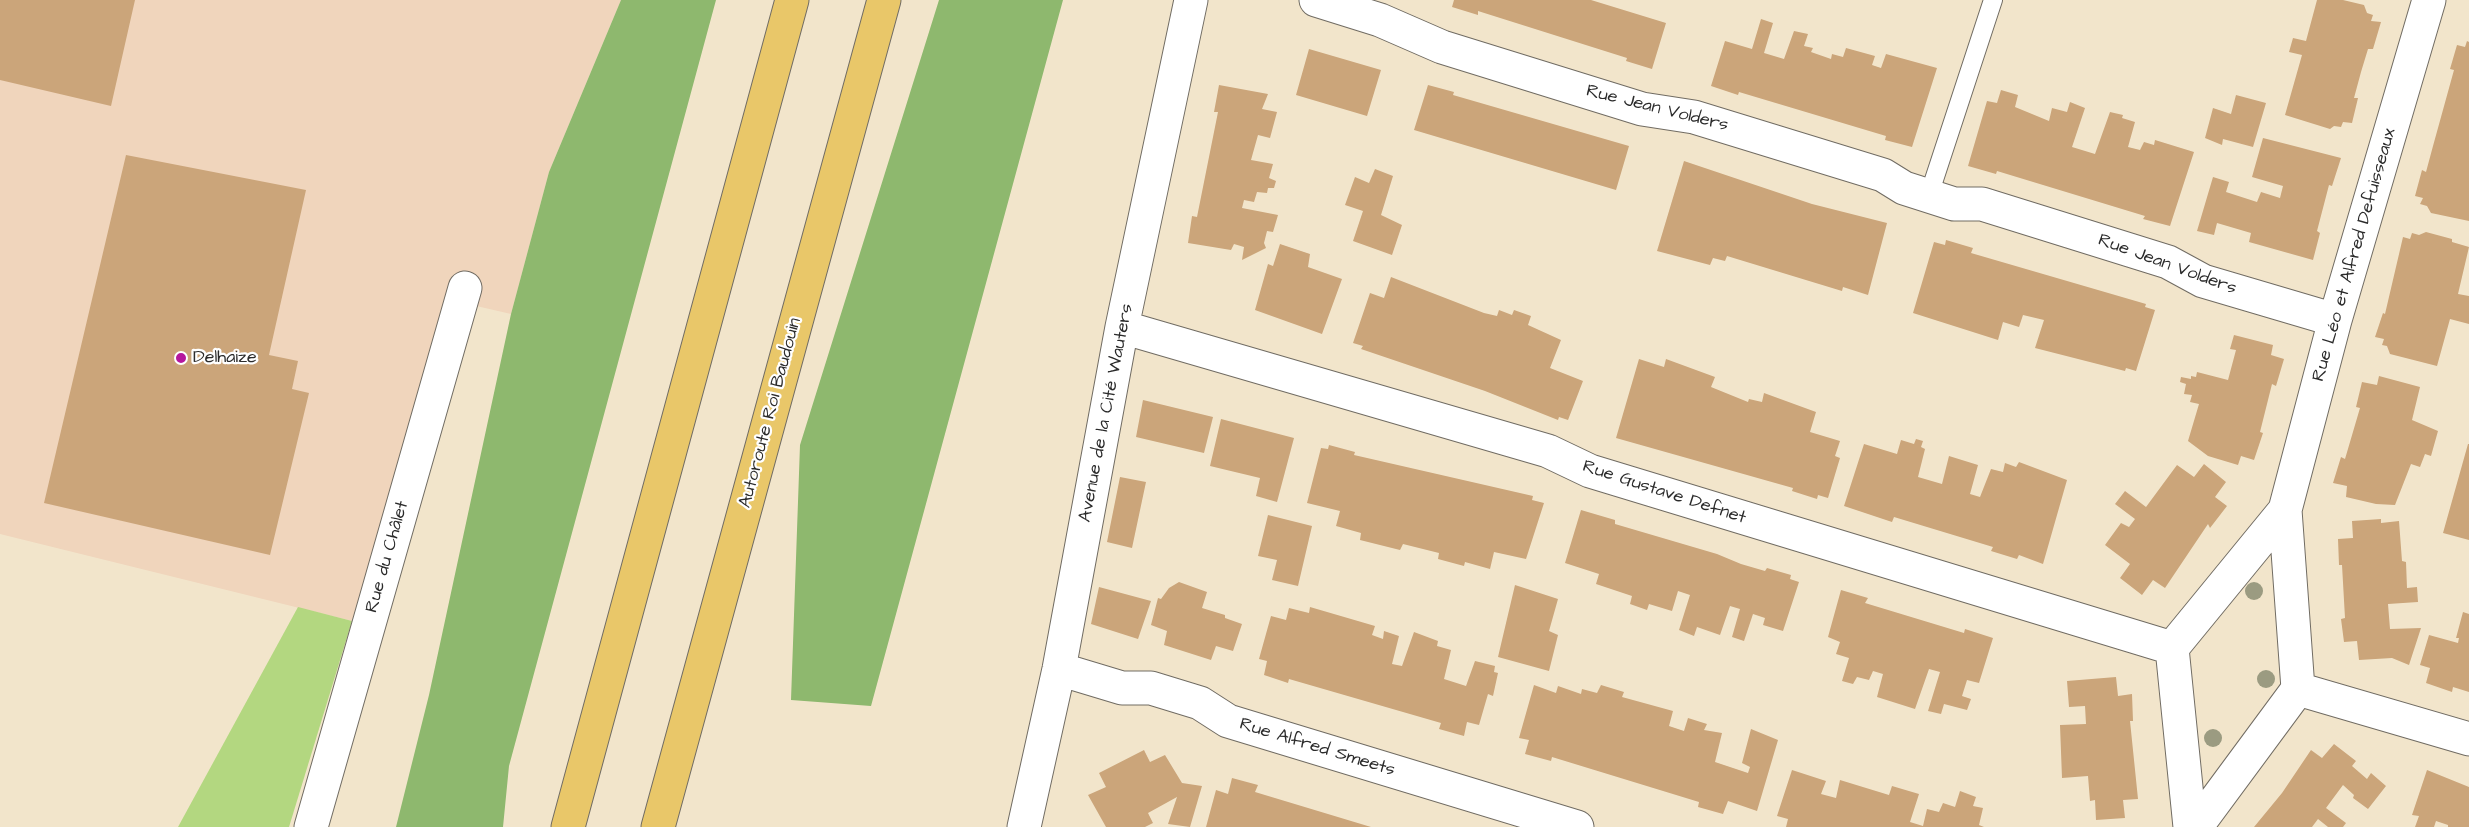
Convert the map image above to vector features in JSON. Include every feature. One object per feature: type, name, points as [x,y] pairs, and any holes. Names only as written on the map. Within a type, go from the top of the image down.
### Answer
[{"type":"highway","points":[[568,827],[792,0]]},
{"type":"highway","name":"Autoroute Roi Baudouin","points":[[658,827],[884,0]]},
{"type":"street","name":"Avenue de la Cité Wauters","points":[[1024,827],[1059,669],[1122,327],[1191,0]]},
{"type":"street","name":"Rue Jean Volders","points":[[1316,0],[1380,20],[1442,47],[1642,109],[1694,117],[1883,175],[1904,188],[1954,204],[1982,204],[2015,214],[2168,262],[2203,281],[2335,320]]},
{"type":"street","name":"Rue Léo et Alfred Defuisseaux","points":[[2298,689],[2285,510],[2335,320],[2429,0]]},
{"type":"street","name":"Rue du Châlet","points":[[311,827],[465,288]]},
{"type":"street","name":"Rue Gustave Defnet","points":[[1122,327],[1548,451],[1601,475],[2172,648]]},
{"type":"street","name":"Rue Léo et Alfred Defuisseaux","points":[[2172,648],[2285,510]]},
{"type":"street","points":[[2172,648],[2190,827]]},
{"type":"street","name":"Rue Alfred Smeets","points":[[1059,669],[1122,688],[1151,688],[1200,703],[1228,721],[1577,827]]},
{"type":"street","points":[[2196,827],[2298,689],[2469,739]]},
{"type":"lane","points":[[1929,195],[1993,0]]},
{"type":"shaded area","points":[[0,0],[621,0],[549,172],[511,314],[446,299],[352,621],[0,534]]},
{"type":"green space","points":[[621,0],[716,0],[509,766],[503,827],[396,827],[429,695],[511,314],[549,172]]},
{"type":"green space","points":[[939,0],[1063,0],[871,706],[791,700],[800,445]]},
{"type":"green space","points":[[298,607],[352,621],[289,827],[178,827]]},
{"type":"building","points":[[0,0],[135,0],[111,106],[0,80]]},
{"type":"building","points":[[1454,0],[1591,0],[1666,23],[1652,69],[1626,61],[1627,58],[1478,11],[1478,15],[1452,7]]},
{"type":"building","points":[[2317,0],[2343,0],[2364,5],[2367,13],[2373,15],[2371,21],[2381,22],[2373,49],[2368,49],[2361,72],[2354,98],[2358,98],[2352,123],[2343,122],[2341,127],[2334,126],[2330,129],[2285,115],[2302,55],[2289,52],[2293,38],[2306,41]]},
{"type":"building","points":[[1761,19],[1773,23],[1764,53],[1784,59],[1794,31],[1808,34],[1804,46],[1813,48],[1811,52],[1831,59],[1832,54],[1843,57],[1846,48],[1875,56],[1872,65],[1881,68],[1886,54],[1937,68],[1912,147],[1885,140],[1886,136],[1739,92],[1738,95],[1711,86],[1725,41],[1752,49]]},
{"type":"building","points":[[2467,41],[2469,42],[2469,221],[2431,213],[2427,206],[2420,204],[2423,198],[2415,196],[2422,170],[2426,172],[2454,70],[2450,69],[2457,45],[2465,47]]},
{"type":"building","points":[[1309,49],[1381,70],[1367,116],[1296,95]]},
{"type":"building","points":[[1219,85],[1268,94],[1262,109],[1277,112],[1270,138],[1258,135],[1251,160],[1273,164],[1269,178],[1276,181],[1274,188],[1268,188],[1267,193],[1257,192],[1254,202],[1244,200],[1242,208],[1278,215],[1273,232],[1267,231],[1264,243],[1266,248],[1242,260],[1244,247],[1234,244],[1231,250],[1188,243],[1192,216],[1197,217],[1218,112],[1214,112]]},
{"type":"building","points":[[1428,85],[1454,92],[1453,95],[1629,146],[1616,190],[1414,130]]},
{"type":"building","points":[[2001,90],[2018,95],[2015,107],[2049,121],[2052,108],[2067,112],[2070,102],[2085,108],[2072,147],[2095,154],[2110,112],[2123,115],[2122,118],[2135,122],[2128,147],[2140,150],[2144,142],[2154,145],[2155,140],[2194,152],[2170,226],[2143,219],[2145,216],[1997,171],[1996,174],[1968,166],[1987,101],[1997,103]]},
{"type":"building","points":[[2236,95],[2266,103],[2253,147],[2223,139],[2222,145],[2205,138],[2213,108],[2231,114]]},
{"type":"building","points":[[2263,138],[2341,158],[2332,186],[2329,185],[2317,231],[2320,233],[2313,260],[2249,242],[2251,233],[2217,223],[2214,235],[2197,231],[2213,177],[2229,182],[2226,192],[2257,202],[2261,192],[2280,198],[2283,186],[2252,177]]},
{"type":"building","name":"Delhaize","points":[[126,155],[306,190],[269,355],[298,361],[292,389],[309,393],[270,555],[44,503]]},
{"type":"building","points":[[1684,161],[1812,204],[1887,223],[1868,295],[1843,287],[1842,291],[1727,256],[1725,261],[1713,258],[1710,265],[1657,251]]},
{"type":"building","points":[[1375,169],[1393,176],[1381,215],[1402,225],[1392,255],[1353,241],[1363,211],[1345,205],[1355,177],[1369,183]]},
{"type":"building","points":[[2426,232],[2452,239],[2452,242],[2469,247],[2458,294],[2469,296],[2469,324],[2450,319],[2437,366],[2390,354],[2387,346],[2382,345],[2384,339],[2375,337],[2383,313],[2385,314],[2403,237],[2410,239],[2412,233],[2419,235]]},
{"type":"building","points":[[1946,240],[1973,248],[1971,253],[2146,304],[2145,307],[2155,310],[2136,371],[2126,368],[2125,371],[2035,348],[2044,320],[2023,315],[2019,327],[2003,322],[1998,340],[1913,313],[1934,242],[1945,245]]},
{"type":"building","points":[[1280,244],[1310,254],[1308,267],[1342,279],[1322,334],[1255,310],[1268,264],[1273,266]]},
{"type":"building","points":[[1391,277],[1484,313],[1497,316],[1499,310],[1512,315],[1514,310],[1531,316],[1528,325],[1561,340],[1550,368],[1583,381],[1568,420],[1559,417],[1558,420],[1485,391],[1361,349],[1363,346],[1353,343],[1370,293],[1384,298]]},
{"type":"building","points":[[2234,335],[2273,345],[2271,355],[2284,359],[2276,386],[2272,384],[2260,432],[2263,433],[2254,460],[2241,456],[2238,465],[2208,456],[2188,441],[2199,404],[2190,402],[2192,395],[2184,394],[2186,384],[2180,382],[2181,377],[2191,379],[2191,376],[2196,377],[2197,372],[2228,380],[2236,350],[2230,349]]},
{"type":"building","points":[[1639,359],[1664,367],[1666,359],[1715,377],[1711,387],[1748,402],[1749,399],[1762,402],[1764,393],[1816,412],[1810,432],[1840,441],[1835,456],[1840,458],[1828,498],[1818,495],[1817,499],[1792,491],[1793,488],[1616,438]]},
{"type":"building","points":[[2379,376],[2420,387],[2412,420],[2438,431],[2431,456],[2425,454],[2420,467],[2411,464],[2395,505],[2376,504],[2346,497],[2347,486],[2333,483],[2341,457],[2345,459],[2360,408],[2356,407],[2362,382],[2377,385]]},
{"type":"building","points":[[1143,400],[1213,417],[1204,453],[1136,437]]},
{"type":"building","points":[[1221,419],[1294,438],[1277,502],[1256,496],[1260,478],[1210,466]]},
{"type":"building","points":[[1916,439],[1923,441],[1921,447],[1925,449],[1918,477],[1942,484],[1949,456],[1978,465],[1970,494],[1980,497],[1991,469],[2003,472],[2005,463],[2016,467],[2019,462],[2067,480],[2043,564],[2019,555],[2017,559],[1991,551],[1993,547],[1894,517],[1892,522],[1844,506],[1864,444],[1897,454],[1901,440],[1914,444]]},
{"type":"building","points":[[2469,444],[2469,540],[2443,533]]},
{"type":"building","points":[[1329,445],[1355,452],[1354,455],[1533,496],[1532,500],[1544,503],[1526,559],[1494,552],[1490,569],[1465,562],[1464,566],[1438,559],[1439,553],[1403,544],[1400,550],[1360,540],[1361,533],[1336,526],[1340,511],[1307,503],[1321,448],[1328,449]]},
{"type":"building","points":[[2204,464],[2226,482],[2215,497],[2227,506],[2210,528],[2208,524],[2165,588],[2153,580],[2142,595],[2120,578],[2130,564],[2105,545],[2121,523],[2129,527],[2135,519],[2115,504],[2125,491],[2146,507],[2177,465],[2194,477]]},
{"type":"building","points":[[1120,477],[1146,482],[1132,548],[1107,542]]},
{"type":"building","points":[[1581,510],[1615,520],[1615,524],[1717,554],[1741,564],[1791,575],[1790,579],[1799,582],[1783,631],[1763,625],[1765,618],[1753,614],[1744,641],[1732,637],[1740,609],[1730,606],[1720,635],[1697,627],[1694,636],[1679,630],[1690,595],[1678,591],[1672,611],[1649,604],[1647,610],[1630,604],[1632,596],[1596,584],[1599,574],[1565,563]]},
{"type":"building","points":[[1268,515],[1312,526],[1298,586],[1272,580],[1277,560],[1258,556]]},
{"type":"building","points":[[2381,519],[2381,523],[2399,521],[2402,561],[2406,562],[2407,588],[2417,587],[2418,602],[2388,604],[2390,629],[2421,628],[2409,665],[2392,658],[2359,660],[2357,641],[2344,642],[2341,619],[2345,618],[2342,565],[2339,565],[2338,539],[2353,538],[2352,521]]},
{"type":"building","points":[[1179,582],[1207,592],[1202,608],[1225,615],[1225,618],[1242,624],[1233,651],[1216,646],[1211,660],[1164,645],[1167,631],[1151,625],[1158,598],[1161,599],[1169,588]]},
{"type":"building","points":[[1515,585],[1558,599],[1549,631],[1558,635],[1549,671],[1498,657]]},
{"type":"building","points":[[1099,587],[1151,601],[1138,639],[1091,624]]},
{"type":"building","points":[[1841,590],[1868,598],[1865,603],[1964,633],[1965,629],[1993,638],[1979,683],[1967,680],[1962,696],[1971,699],[1967,710],[1944,704],[1941,714],[1928,711],[1940,672],[1929,669],[1915,709],[1877,697],[1883,674],[1873,671],[1869,680],[1857,677],[1853,684],[1842,681],[1849,658],[1836,654],[1840,642],[1828,637]]},
{"type":"building","points":[[1310,607],[1375,626],[1372,635],[1383,639],[1384,631],[1399,636],[1392,664],[1402,666],[1414,632],[1438,641],[1437,646],[1451,650],[1444,679],[1466,686],[1475,661],[1495,666],[1494,672],[1498,673],[1493,696],[1488,694],[1479,725],[1467,722],[1464,736],[1439,729],[1441,723],[1289,679],[1288,683],[1264,675],[1267,661],[1259,659],[1271,616],[1286,620],[1289,608],[1309,613]]},
{"type":"building","points":[[2463,612],[2469,614],[2469,692],[2453,687],[2452,692],[2426,683],[2430,668],[2420,665],[2429,635],[2458,643],[2459,638],[2456,638]]},
{"type":"building","points":[[2116,677],[2118,696],[2132,694],[2133,721],[2130,721],[2138,799],[2123,800],[2125,818],[2096,820],[2095,800],[2090,801],[2088,776],[2062,778],[2060,725],[2086,724],[2085,706],[2069,707],[2067,681]]},
{"type":"building","points":[[1534,685],[1556,693],[1558,686],[1581,694],[1582,689],[1597,693],[1601,685],[1624,692],[1622,697],[1673,711],[1669,726],[1684,731],[1688,718],[1707,724],[1704,730],[1722,733],[1715,762],[1748,773],[1750,767],[1742,763],[1751,729],[1778,740],[1757,811],[1728,801],[1723,814],[1698,807],[1699,802],[1552,757],[1551,761],[1525,754],[1529,740],[1519,738]]},
{"type":"building","points":[[2334,744],[2356,761],[2352,766],[2367,779],[2371,773],[2386,786],[2368,809],[2353,798],[2354,795],[2343,785],[2326,808],[2346,823],[2343,827],[2328,827],[2318,819],[2312,827],[2254,827],[2282,793],[2311,750],[2322,758]]},
{"type":"building","points":[[1144,750],[1150,762],[1165,755],[1182,783],[1202,786],[1190,827],[1168,824],[1177,797],[1148,813],[1153,823],[1145,827],[1106,827],[1088,795],[1106,787],[1099,773]]},
{"type":"building","points":[[1792,770],[1826,781],[1821,794],[1836,798],[1840,780],[1889,795],[1892,786],[1919,794],[1910,822],[1923,826],[1927,809],[1939,812],[1943,803],[1955,807],[1960,791],[1976,797],[1973,806],[1983,808],[1979,825],[1984,827],[1786,827],[1788,819],[1777,816]]},
{"type":"building","points":[[2427,770],[2469,787],[2469,827],[2448,827],[2436,821],[2434,827],[2415,827],[2419,816],[2412,815]]},
{"type":"building","points":[[1232,778],[1258,785],[1255,792],[1371,827],[1206,827],[1216,790],[1228,794]]},
{"type":"place","name":"Delhaize","points":[[181,358]]}]
